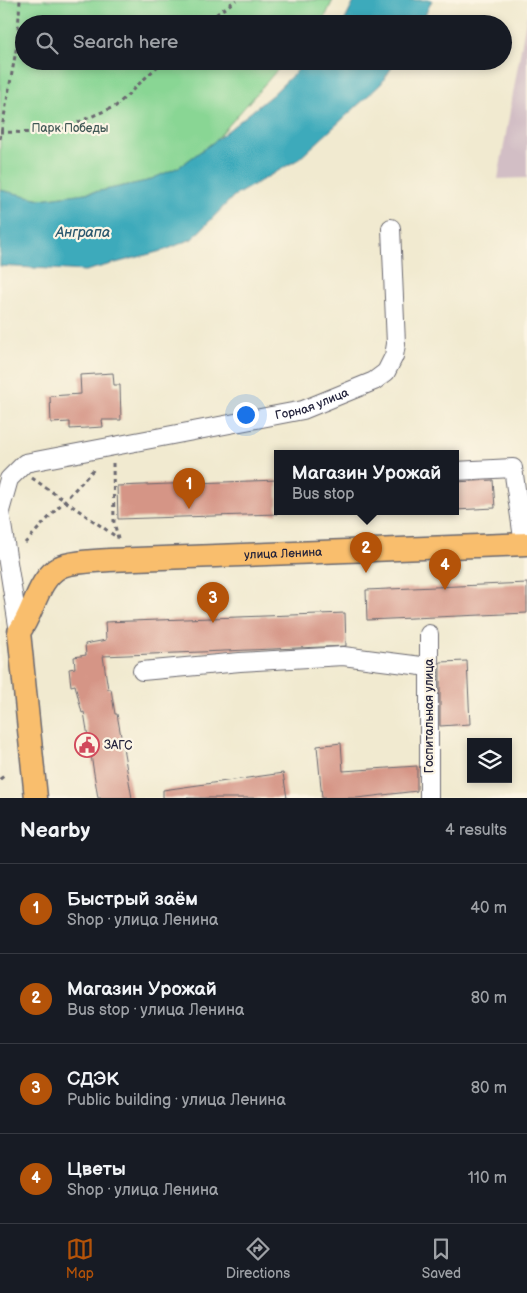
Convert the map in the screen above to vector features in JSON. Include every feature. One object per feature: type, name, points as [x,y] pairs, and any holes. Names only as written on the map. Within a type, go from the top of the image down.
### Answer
[{"type":"main road","name":"улица Ленина","points":[[10,634],[26,623],[46,580],[60,567],[109,560],[526,545]]},
{"type":"main road","points":[[10,634],[36,798]]},
{"type":"street","name":"Горная улица","points":[[0,511],[9,479],[25,463],[303,410],[374,381],[386,372],[394,356],[396,344],[391,228]]},
{"type":"street","points":[[459,471],[513,468],[526,545]]},
{"type":"street","points":[[0,511],[10,634]]},
{"type":"street","name":"Госпитальная улица","points":[[429,634],[429,798]]},
{"type":"street","points":[[142,671],[240,662],[343,656],[429,667]]},
{"type":"path","points":[[19,15],[20,0]]},
{"type":"path","points":[[215,15],[236,0]]},
{"type":"path","points":[[0,139],[15,56]]},
{"type":"path","points":[[1,132],[53,132],[116,106],[154,70]]},
{"type":"path","points":[[25,543],[101,462]]},
{"type":"path","points":[[29,476],[118,538],[114,522],[114,462]]},
{"type":"path","points":[[0,779],[4,776]]},
{"type":"shaded area","points":[[527,14],[527,178],[498,179]]},
{"type":"green space","name":"Парк Победы","points":[[0,0],[333,0],[326,15],[15,15],[15,70],[277,70],[215,141],[179,167],[147,181],[100,191],[41,199],[0,190]]},
{"type":"water","points":[[355,0],[432,0],[425,15],[348,15]]},
{"type":"water","name":"Анграпа","points":[[298,70],[390,70],[381,84],[299,159],[234,196],[192,239],[165,250],[85,271],[0,266],[0,190],[41,199],[100,191],[147,181],[179,167],[272,95]]},
{"type":"building","points":[[113,373],[114,385],[120,385],[121,420],[102,420],[103,427],[70,429],[70,422],[51,423],[50,396],[81,394],[80,375]]},
{"type":"building","points":[[274,480],[274,514],[118,519],[117,486]]},
{"type":"building","points":[[493,480],[495,508],[459,510],[459,482]]},
{"type":"building","points":[[527,583],[527,613],[367,620],[366,590]]},
{"type":"building","points":[[345,613],[346,646],[103,656],[108,689],[111,689],[115,714],[117,714],[132,798],[98,798],[84,712],[82,713],[75,685],[71,686],[69,669],[75,668],[74,657],[86,655],[85,644],[106,640],[105,622]]},
{"type":"building","points":[[467,661],[470,724],[440,726],[440,662]]},
{"type":"building","points":[[341,743],[343,771],[417,766],[417,791],[357,798],[322,798],[317,746]]},
{"type":"building","points":[[283,773],[287,798],[163,798],[163,790]]},
{"type":"place","name":"Быстрый заём","points":[[189,509]]},
{"type":"place","name":"Магазин Урожай","points":[[366,573]]},
{"type":"place","name":"Цветы","points":[[445,590]]},
{"type":"place","name":"СДЭК","points":[[213,623]]},
{"type":"place","name":"ЗАГС","points":[[87,745]]}]
